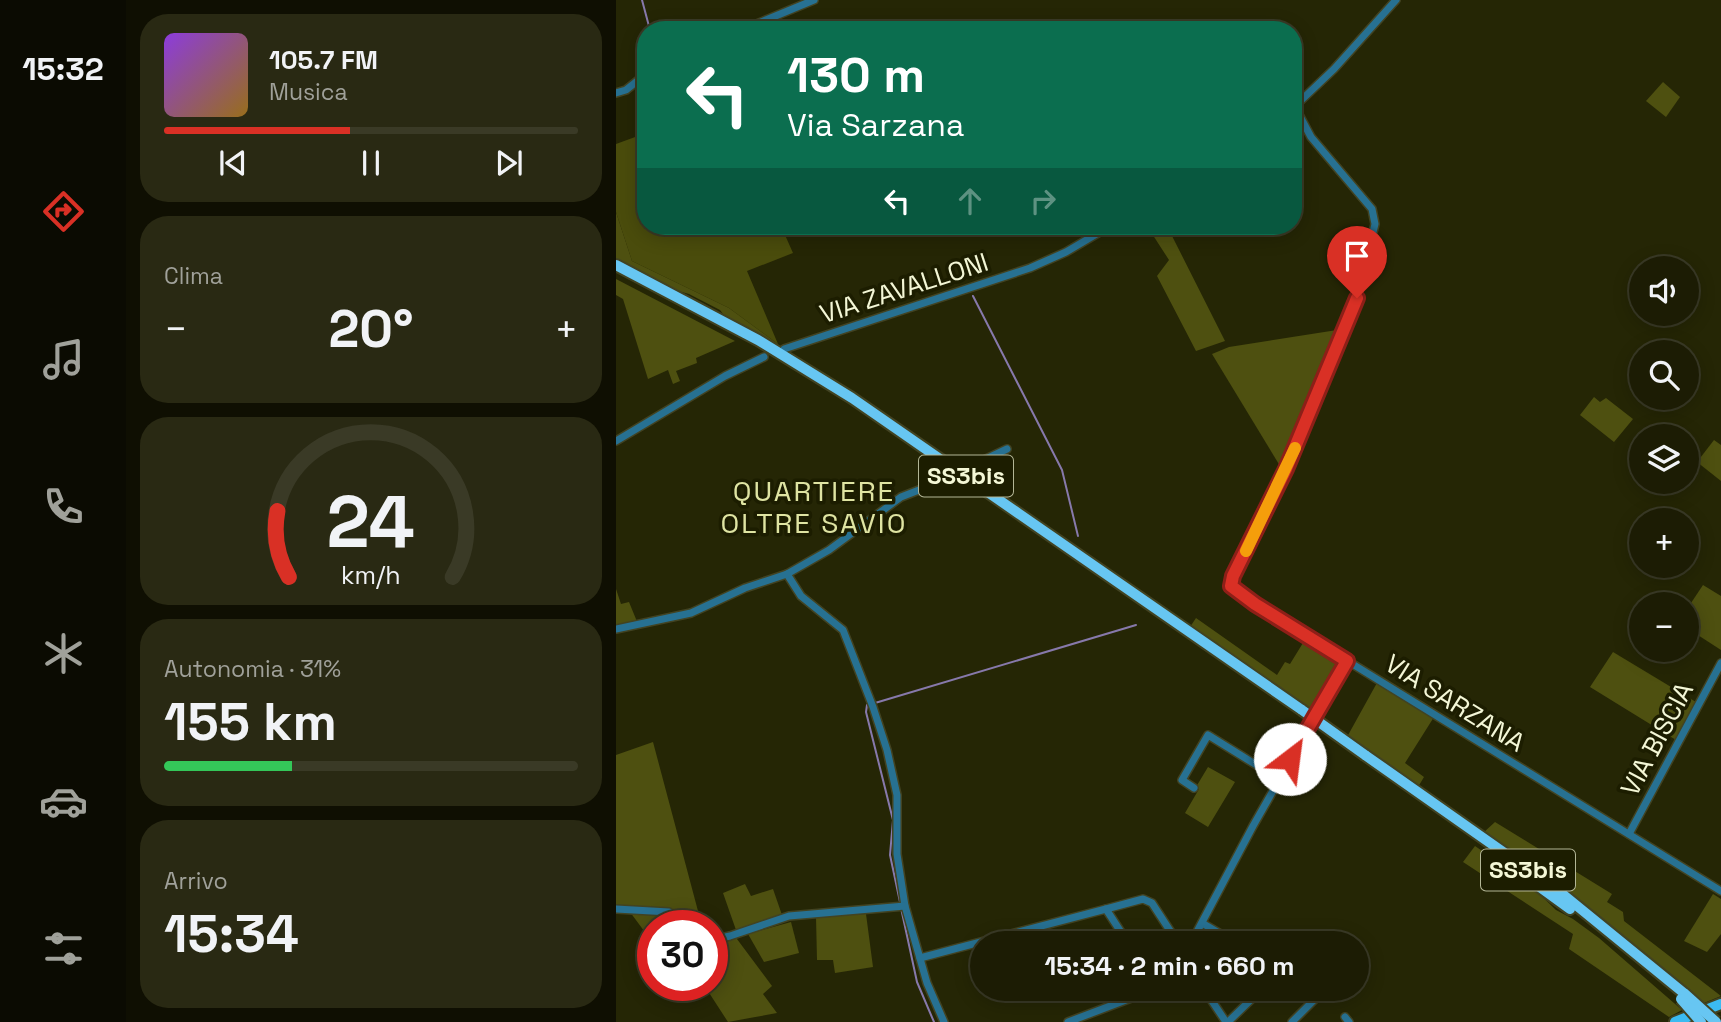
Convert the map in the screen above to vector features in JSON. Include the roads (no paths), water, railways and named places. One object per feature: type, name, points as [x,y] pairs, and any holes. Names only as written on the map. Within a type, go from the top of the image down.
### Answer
[{"type":"highway","name":"SS3bis","points":[[616,265],[758,340],[852,398],[1363,758],[1556,898],[1716,1022]]},
{"type":"highway","name":"SS3bis","points":[[616,272],[754,346],[859,411],[1300,713]]},
{"type":"highway","name":"SS3bis","points":[[1683,996],[1706,1022]]},
{"type":"highway","points":[[1683,996],[1701,1022]]},
{"type":"main road","points":[[1675,1022],[1721,1004]]},
{"type":"street","points":[[764,21],[814,0]]},
{"type":"street","points":[[1302,99],[1396,0]]},
{"type":"street","points":[[616,93],[626,90],[637,81]]},
{"type":"street","name":"VIA SARZANA","points":[[1302,121],[1311,137],[1372,209],[1375,224],[1357,298],[1286,469],[1233,576],[1231,586],[1255,604],[1721,891]]},
{"type":"street","name":"VIA ZAVALLONI","points":[[784,349],[1030,268],[1095,235]]},
{"type":"street","points":[[616,441],[725,376],[764,357]]},
{"type":"street","points":[[969,467],[1007,449]]},
{"type":"street","points":[[616,629],[691,613],[745,588],[787,574],[829,550],[910,492],[937,482]]},
{"type":"street","points":[[787,574],[801,596],[843,630],[871,704],[887,750],[897,795],[897,854],[902,906],[927,983],[944,1022]]},
{"type":"street","points":[[1198,931],[1279,779],[1347,661]]},
{"type":"street","name":"VIA BISCIA","points":[[1629,834],[1721,663]]},
{"type":"street","points":[[1194,788],[1181,780],[1208,735],[1279,779]]},
{"type":"street","points":[[920,958],[1143,899],[1152,903],[1170,931]]},
{"type":"street","points":[[728,936],[789,916],[902,906]]},
{"type":"street","points":[[616,909],[637,910]]},
{"type":"street","points":[[1106,909],[1120,931]]},
{"type":"street","points":[[1202,923],[1216,931]]},
{"type":"street","points":[[1068,1022],[1123,1001]]},
{"type":"street","points":[[1213,1001],[1227,1022],[1249,1001]]},
{"type":"street","points":[[1292,1022],[1313,1001]]},
{"type":"waterway","points":[[642,0],[648,21]]},
{"type":"waterway","points":[[973,296],[1062,470],[1078,536]]},
{"type":"waterway","points":[[875,703],[1136,625]]},
{"type":"waterway","points":[[870,704],[867,705],[866,712],[893,820],[890,855],[900,902]]},
{"type":"waterway","points":[[901,908],[917,982],[934,1022]]},
{"type":"tunnel","points":[[937,483],[959,472]]},
{"type":"district","name":"QUARTIERE OLTRE SAVIO","points":[[814,507]]}]
